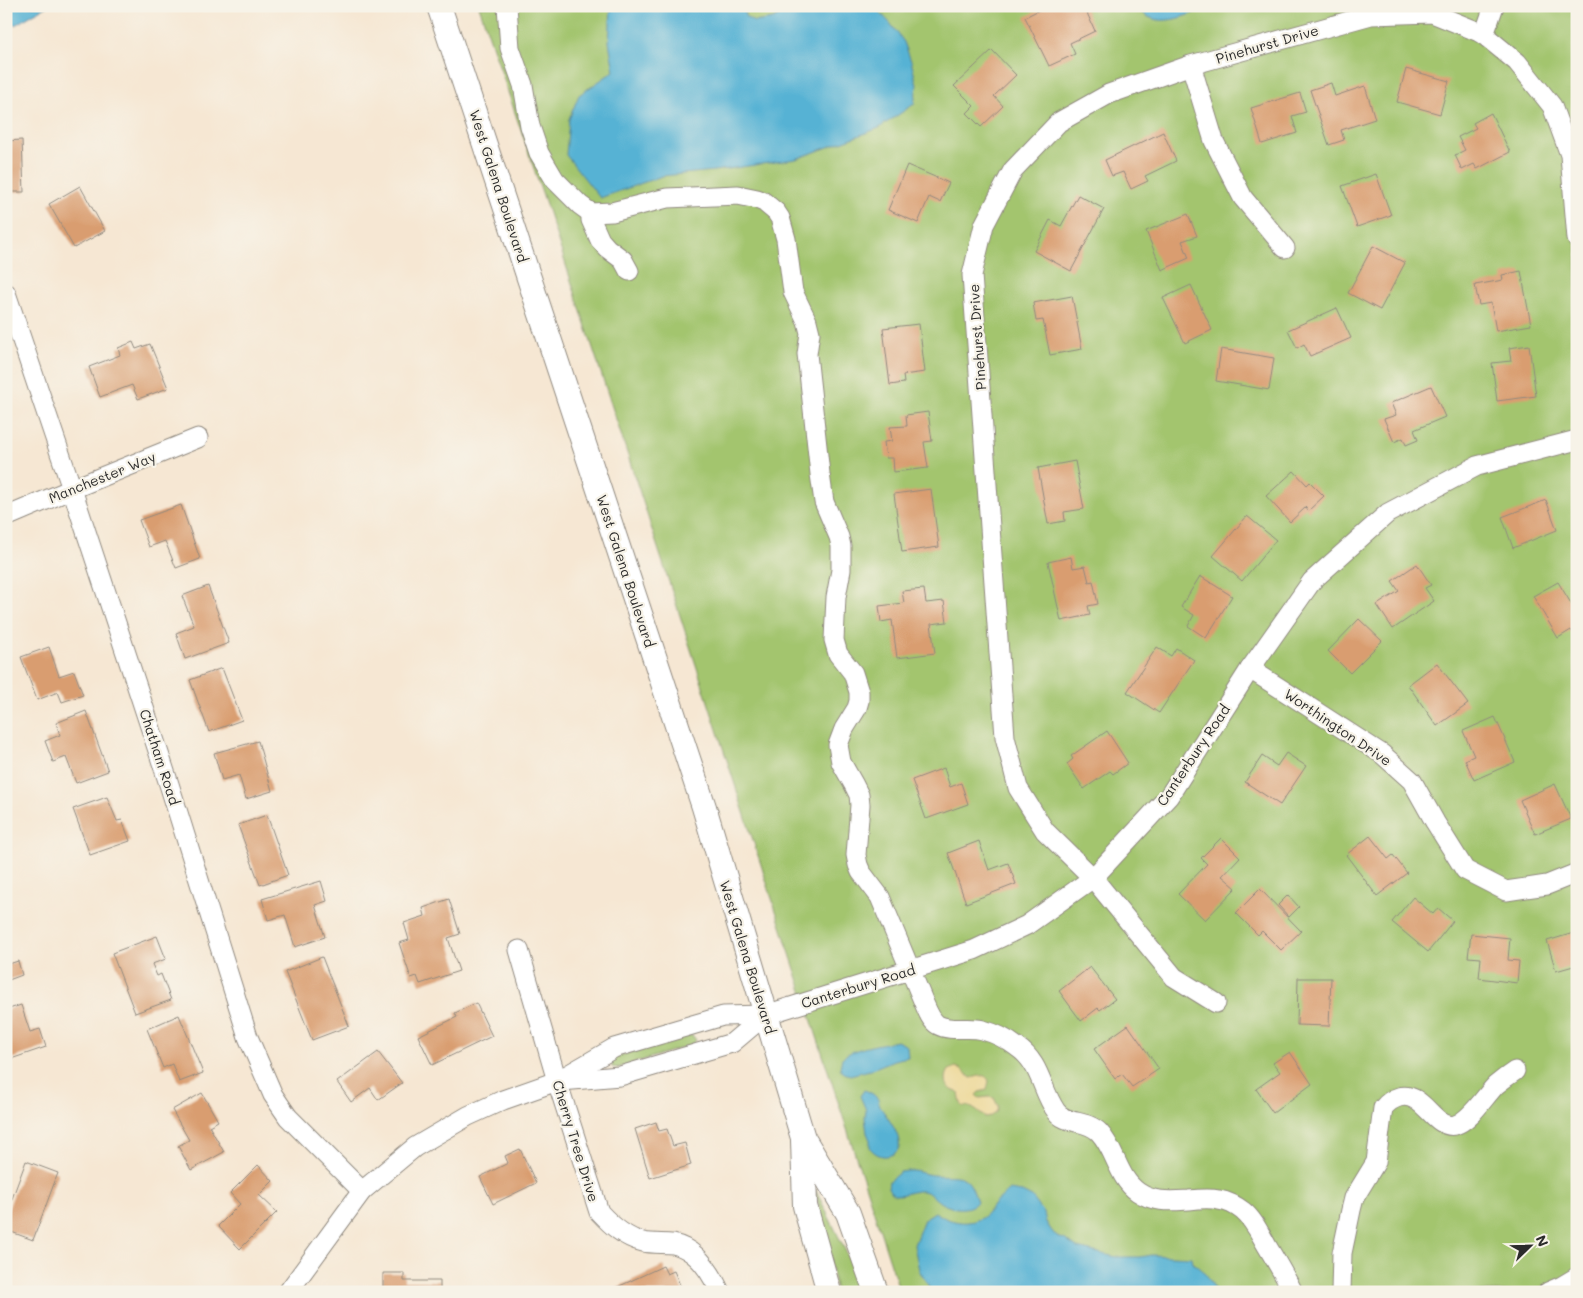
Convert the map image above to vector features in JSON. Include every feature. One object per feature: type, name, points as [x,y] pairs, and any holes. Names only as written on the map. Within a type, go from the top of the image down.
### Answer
[{"type":"main road","name":"West Galena Boulevard","points":[[439,6],[704,807],[803,1138],[848,1213],[876,1292]]},
{"type":"main road","name":"West Galena Boulevard","points":[[803,1138],[805,1206],[830,1292]]},
{"type":"street","points":[[506,6],[510,48],[523,85],[530,126],[539,153],[555,180],[580,205],[591,213],[612,212],[667,198],[738,195],[757,198],[776,212],[780,218],[786,239],[793,292],[807,321],[810,332],[807,354],[808,367],[824,502],[841,546],[841,570],[836,597],[834,640],[838,654],[853,673],[859,692],[857,708],[844,729],[838,745],[841,762],[859,795],[861,816],[856,855],[858,865],[880,897],[927,1009],[937,1024],[963,1029],[982,1030],[1016,1046],[1022,1051],[1039,1073],[1056,1113],[1066,1119],[1091,1126],[1098,1132],[1110,1149],[1122,1175],[1138,1192],[1163,1202],[1198,1199],[1219,1200],[1243,1212],[1259,1232],[1293,1292]]},
{"type":"street","points":[[1484,36],[1494,6]]},
{"type":"street","name":"Pinehurst Drive","points":[[1216,1003],[1174,977],[1093,878],[1045,831],[1018,788],[1005,736],[972,275],[984,224],[1013,170],[1059,122],[1108,94],[1191,66],[1371,15],[1432,13],[1479,32],[1517,62],[1552,106],[1570,155],[1577,239]]},
{"type":"street","points":[[1191,66],[1214,141],[1243,198],[1284,248]]},
{"type":"street","points":[[591,213],[591,220],[600,240],[622,260],[629,271]]},
{"type":"street","name":"Chatham Road","points":[[6,293],[169,784],[256,1059],[274,1095],[288,1117],[362,1191]]},
{"type":"street","name":"Manchester Way","points":[[6,517],[72,488],[198,438]]},
{"type":"street","name":"Canterbury Road","points":[[765,1015],[974,950],[1027,925],[1093,878],[1169,796],[1250,669],[1312,581],[1388,514],[1476,466],[1577,440]]},
{"type":"street","name":"Worthington Drive","points":[[1250,669],[1382,754],[1412,781],[1434,822],[1465,870],[1506,890],[1547,885],[1577,873]]},
{"type":"street","name":"Cherry Tree Drive","points":[[519,950],[557,1081],[599,1212],[626,1236],[642,1242],[674,1244],[688,1250],[701,1261],[715,1280],[720,1292]]},
{"type":"street","points":[[288,1292],[362,1191],[415,1147],[451,1125],[503,1100],[557,1081],[614,1048],[723,1016],[765,1015]]},
{"type":"street","points":[[557,1081],[620,1076],[732,1043],[765,1015]]},
{"type":"street","points":[[1341,1292],[1342,1253],[1351,1210],[1354,1198],[1376,1162],[1383,1108],[1387,1103],[1401,1096],[1408,1096],[1424,1106],[1443,1123],[1450,1126],[1466,1119],[1496,1086],[1515,1071]]},
{"type":"street","points":[[1548,1292],[1577,1277]]},
{"type":"green space","points":[[479,6],[1577,6],[1577,1290],[1572,1292],[900,1292],[549,213]]},
{"type":"green space","points":[[688,1035],[693,1036],[696,1040],[688,1046],[618,1068],[612,1067],[611,1061],[616,1057]]},
{"type":"green space","points":[[815,1189],[865,1290],[866,1292],[836,1292]]},
{"type":"sand","points":[[956,1067],[971,1078],[981,1076],[987,1078],[989,1081],[987,1090],[976,1095],[979,1098],[994,1098],[998,1106],[997,1111],[991,1116],[985,1117],[974,1109],[962,1105],[959,1093],[948,1087],[946,1080],[949,1070]]},
{"type":"water","points":[[6,6],[47,6],[15,25],[6,24]]},
{"type":"water","points":[[611,6],[744,6],[745,16],[754,22],[773,19],[800,6],[874,6],[904,42],[917,85],[914,104],[879,128],[796,159],[714,171],[662,176],[600,198],[566,155],[569,119],[579,95],[614,71],[609,42]]},
{"type":"water","points":[[1137,6],[1210,6],[1182,17],[1162,20],[1152,19]]},
{"type":"water","points":[[897,1041],[907,1046],[908,1057],[850,1075],[844,1073],[840,1068],[842,1058],[853,1052]]},
{"type":"water","points":[[864,1090],[879,1100],[879,1105],[896,1132],[899,1147],[895,1153],[882,1156],[870,1148],[865,1118],[866,1110],[860,1096]]},
{"type":"water","points":[[908,1171],[962,1177],[970,1185],[977,1202],[970,1207],[956,1208],[943,1204],[922,1191],[894,1195],[888,1188],[889,1181],[900,1172]]},
{"type":"water","points":[[1009,1190],[1022,1192],[1032,1197],[1044,1213],[1046,1222],[1057,1237],[1064,1239],[1077,1248],[1116,1257],[1151,1255],[1192,1257],[1193,1263],[1206,1274],[1217,1292],[932,1292],[919,1270],[914,1245],[924,1219],[935,1212],[959,1222],[978,1219],[985,1215]]},
{"type":"building","points":[[1047,6],[1084,6],[1095,31],[1070,43],[1075,54],[1049,66],[1025,17]]},
{"type":"building","points":[[992,50],[1016,75],[994,96],[1003,106],[981,127],[967,113],[974,106],[954,86]]},
{"type":"building","points":[[1406,69],[1449,81],[1440,114],[1397,102]]},
{"type":"building","points":[[1331,83],[1335,96],[1365,86],[1375,119],[1341,130],[1344,140],[1329,145],[1310,90]]},
{"type":"building","points":[[1300,93],[1306,112],[1292,116],[1297,133],[1262,144],[1251,108]]},
{"type":"building","points":[[1491,113],[1510,152],[1477,169],[1474,164],[1462,170],[1455,155],[1465,150],[1458,137],[1476,128],[1473,123]]},
{"type":"building","points":[[1163,132],[1176,161],[1145,176],[1148,181],[1131,189],[1123,172],[1112,176],[1105,160]]},
{"type":"building","points":[[22,140],[24,192],[6,192],[6,141]]},
{"type":"building","points":[[907,165],[949,183],[940,202],[929,197],[918,223],[888,210]]},
{"type":"building","points":[[1376,174],[1391,215],[1357,227],[1342,186]]},
{"type":"building","points":[[80,186],[105,231],[74,248],[49,204]]},
{"type":"building","points":[[1078,195],[1104,209],[1071,271],[1034,251],[1050,220],[1061,226]]},
{"type":"building","points":[[1188,214],[1197,236],[1182,241],[1189,258],[1162,270],[1146,231]]},
{"type":"building","points":[[1373,246],[1405,263],[1380,310],[1348,293]]},
{"type":"building","points":[[1521,271],[1531,325],[1496,331],[1491,303],[1479,305],[1475,285],[1503,280],[1502,275]]},
{"type":"building","points":[[1191,285],[1212,330],[1185,343],[1163,298]]},
{"type":"building","points":[[1072,296],[1082,349],[1050,355],[1043,320],[1036,321],[1033,303]]},
{"type":"building","points":[[1337,308],[1351,338],[1310,356],[1304,344],[1297,348],[1288,330]]},
{"type":"building","points":[[919,324],[925,372],[903,375],[904,383],[890,385],[883,328]]},
{"type":"building","points":[[133,342],[136,349],[150,344],[168,388],[138,399],[132,385],[100,397],[89,367],[120,355],[118,348]]},
{"type":"building","points":[[1529,345],[1536,396],[1497,401],[1492,363],[1511,361],[1509,348]]},
{"type":"building","points":[[1221,349],[1274,358],[1269,390],[1216,381]]},
{"type":"building","points":[[1431,386],[1445,417],[1414,430],[1418,440],[1406,445],[1403,438],[1394,442],[1384,419],[1396,415],[1391,403]]},
{"type":"building","points":[[928,412],[932,441],[924,442],[928,468],[894,472],[893,458],[886,458],[884,442],[892,441],[890,427],[907,426],[906,415]]},
{"type":"building","points":[[1075,461],[1084,509],[1064,512],[1065,521],[1048,524],[1038,468]]},
{"type":"building","points":[[1294,471],[1307,485],[1310,482],[1324,496],[1308,511],[1306,507],[1290,522],[1266,496]]},
{"type":"building","points":[[931,489],[939,547],[902,552],[894,494]]},
{"type":"building","points":[[1546,500],[1557,530],[1513,548],[1502,517]]},
{"type":"building","points":[[181,505],[200,559],[176,568],[165,541],[149,547],[139,520]]},
{"type":"building","points":[[1247,516],[1276,540],[1242,581],[1213,556]]},
{"type":"building","points":[[1071,557],[1073,568],[1085,566],[1089,582],[1093,581],[1098,604],[1088,606],[1090,615],[1061,621],[1048,562]]},
{"type":"building","points":[[1417,564],[1431,585],[1425,588],[1434,601],[1393,629],[1377,605],[1399,591],[1392,581]]},
{"type":"building","points":[[1200,576],[1232,596],[1206,638],[1188,626],[1194,615],[1181,607]]},
{"type":"building","points":[[1558,582],[1572,605],[1577,602],[1576,637],[1571,630],[1558,638],[1533,596]]},
{"type":"building","points":[[208,586],[229,643],[185,659],[176,633],[194,626],[182,596]]},
{"type":"building","points":[[924,589],[926,603],[944,601],[947,622],[931,624],[935,653],[897,658],[892,620],[881,622],[879,606],[904,603],[902,591]]},
{"type":"building","points":[[1359,619],[1382,641],[1350,673],[1328,651]]},
{"type":"building","points":[[49,647],[59,676],[74,671],[83,695],[62,702],[58,692],[37,700],[21,657]]},
{"type":"building","points":[[1157,647],[1171,656],[1176,648],[1194,660],[1159,713],[1127,692]]},
{"type":"building","points":[[1437,663],[1468,704],[1437,726],[1408,685]]},
{"type":"building","points":[[222,668],[242,720],[209,732],[190,680]]},
{"type":"building","points":[[86,711],[108,771],[76,783],[66,757],[53,762],[45,741],[60,735],[56,723]]},
{"type":"building","points":[[1495,717],[1515,762],[1474,780],[1465,760],[1474,756],[1463,731]]},
{"type":"building","points":[[1107,731],[1128,763],[1113,774],[1110,771],[1084,789],[1067,764],[1073,759],[1071,756]]},
{"type":"building","points":[[258,741],[272,791],[246,799],[239,775],[222,780],[214,753]]},
{"type":"building","points":[[1286,753],[1306,766],[1280,805],[1245,782],[1262,756],[1277,766]]},
{"type":"building","points":[[944,768],[950,787],[961,783],[968,804],[926,819],[912,780]]},
{"type":"building","points":[[1555,784],[1571,819],[1535,834],[1520,800]]},
{"type":"building","points":[[107,797],[117,821],[122,820],[130,841],[90,855],[73,809]]},
{"type":"building","points":[[267,815],[288,875],[260,885],[238,825]]},
{"type":"building","points":[[1370,836],[1388,859],[1393,855],[1407,873],[1377,896],[1346,855]]},
{"type":"building","points":[[1221,838],[1240,857],[1222,876],[1236,888],[1205,920],[1178,894],[1207,864],[1201,858]]},
{"type":"building","points":[[979,841],[989,870],[1008,863],[1016,884],[966,903],[948,853]]},
{"type":"building","points":[[321,881],[327,901],[315,905],[325,937],[295,947],[285,915],[268,920],[262,899]]},
{"type":"building","points":[[1260,889],[1301,931],[1281,950],[1262,931],[1258,935],[1236,913]]},
{"type":"building","points":[[1288,895],[1299,907],[1289,917],[1278,905]]},
{"type":"building","points":[[1413,897],[1433,914],[1438,908],[1453,921],[1428,952],[1392,922]]},
{"type":"building","points":[[449,899],[460,934],[448,938],[459,971],[420,984],[417,976],[411,978],[399,943],[409,940],[404,923],[425,916],[423,908]]},
{"type":"building","points":[[1577,932],[1577,965],[1556,971],[1547,941]]},
{"type":"building","points":[[1471,934],[1510,938],[1508,960],[1519,961],[1517,983],[1479,978],[1481,958],[1468,957]]},
{"type":"building","points":[[157,936],[166,959],[152,964],[157,976],[161,974],[171,1000],[135,1013],[112,953]]},
{"type":"building","points":[[322,957],[349,1026],[312,1040],[285,972]]},
{"type":"building","points":[[18,961],[22,975],[6,981],[6,965]]},
{"type":"building","points":[[1090,967],[1115,999],[1100,1010],[1098,1008],[1081,1021],[1059,991]]},
{"type":"building","points":[[1298,978],[1331,978],[1329,1026],[1297,1025]]},
{"type":"building","points":[[476,1003],[492,1036],[432,1065],[418,1036],[457,1017],[455,1013]]},
{"type":"building","points":[[21,1005],[30,1032],[40,1029],[46,1047],[8,1060],[6,1054],[6,1010]]},
{"type":"building","points":[[179,1015],[203,1073],[179,1082],[172,1064],[163,1068],[147,1029]]},
{"type":"building","points":[[1128,1025],[1159,1069],[1132,1087],[1122,1074],[1115,1079],[1094,1049]]},
{"type":"building","points":[[378,1052],[402,1083],[378,1100],[370,1088],[351,1102],[337,1082]]},
{"type":"building","points":[[1290,1052],[1312,1084],[1273,1113],[1256,1089],[1280,1072],[1273,1063]]},
{"type":"building","points":[[202,1093],[218,1121],[209,1126],[224,1152],[191,1170],[178,1146],[189,1140],[172,1110]]},
{"type":"building","points":[[656,1122],[659,1131],[667,1129],[673,1146],[685,1143],[691,1165],[650,1178],[635,1129]]},
{"type":"building","points":[[520,1149],[536,1183],[493,1204],[480,1177],[508,1163],[505,1156]]},
{"type":"building","points":[[26,1161],[58,1173],[33,1240],[6,1230],[6,1215]]},
{"type":"building","points":[[258,1165],[273,1181],[259,1195],[277,1212],[240,1249],[218,1226],[240,1204],[230,1193]]},
{"type":"building","points":[[663,1266],[667,1274],[674,1271],[683,1292],[612,1292],[611,1290]]},
{"type":"building","points":[[383,1273],[404,1273],[404,1281],[440,1281],[440,1292],[383,1292]]}]
